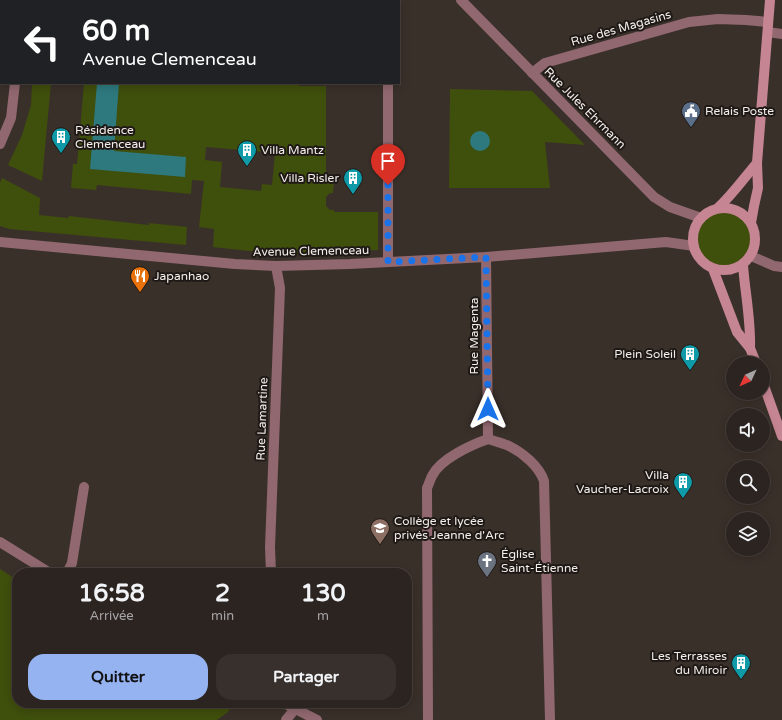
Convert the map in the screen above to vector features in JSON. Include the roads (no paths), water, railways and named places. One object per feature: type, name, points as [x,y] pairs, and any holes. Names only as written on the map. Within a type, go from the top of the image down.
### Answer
[{"type":"main road","points":[[751,223],[758,188],[757,163],[770,0]]},
{"type":"main road","points":[[718,208],[729,208],[739,211],[751,223],[755,231],[755,248],[751,256],[743,265],[734,269],[723,270],[713,268],[704,263],[698,256],[694,246],[693,236],[695,226],[701,218],[718,208],[731,196],[757,163]]},
{"type":"main road","points":[[743,265],[751,328],[750,348]]},
{"type":"main road","points":[[713,268],[737,332],[750,348],[753,356]]},
{"type":"main road","points":[[769,400],[782,436]]},
{"type":"street","name":"Rue Jules Ehrmann","points":[[461,0],[654,197],[670,207],[701,218]]},
{"type":"street","name":"Rue des Magasins","points":[[532,73],[545,63],[689,22],[718,19],[746,20],[768,27],[782,34]]},
{"type":"street","points":[[0,144],[11,118],[15,84]]},
{"type":"street","points":[[388,84],[388,262]]},
{"type":"street","name":"Avenue Clemenceau","points":[[0,242],[235,264],[276,266],[486,257],[666,242],[694,246]]},
{"type":"street","points":[[751,256],[774,266],[782,267]]},
{"type":"street","name":"Rue Magenta","points":[[486,257],[488,439]]},
{"type":"street","name":"Rue Lamartine","points":[[271,568],[270,547],[280,288],[276,266]]},
{"type":"street","points":[[428,720],[427,488],[432,475],[442,464],[468,447],[488,439],[508,446],[529,460],[542,474],[544,481],[550,720]]},
{"type":"street","points":[[70,568],[72,563],[84,487]]},
{"type":"street","points":[[0,542],[42,568]]},
{"type":"street","points":[[286,720],[295,709],[317,720]]},
{"type":"water","points":[[97,84],[119,84],[114,151],[186,157],[185,177],[90,169]]},
{"type":"water","points":[[480,131],[487,134],[490,141],[487,148],[480,151],[473,148],[470,141],[473,134]]},
{"type":"place","name":"Relais Poste","points":[[691,128]]},
{"type":"place","name":"Résidence Clemenceau","points":[[61,154]]},
{"type":"place","name":"Villa Mantz","points":[[247,167]]},
{"type":"place","name":"Villa Risler","points":[[353,195]]},
{"type":"place","name":"Japanhao","points":[[140,293]]},
{"type":"place","name":"Plein Soleil","points":[[690,371]]},
{"type":"place","name":"Villa Vaucher-Lacroix","points":[[683,499]]},
{"type":"place","name":"Collège et lycée privés Jeanne d'Arc","points":[[380,545]]},
{"type":"place","name":"Église Saint-Étienne","points":[[487,578]]},
{"type":"place","name":"Les Terrasses du Miroir","points":[[741,680]]}]
